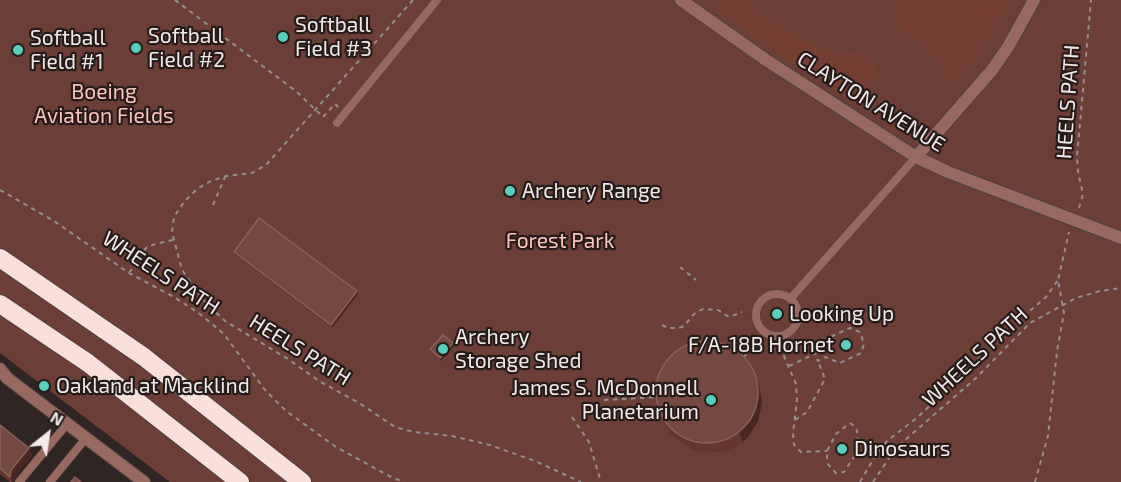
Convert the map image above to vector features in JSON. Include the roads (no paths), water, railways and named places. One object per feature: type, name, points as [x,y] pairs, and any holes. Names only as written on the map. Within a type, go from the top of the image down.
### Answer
[{"type":"highway","points":[[0,258],[144,357],[302,482]]},
{"type":"highway","points":[[0,304],[88,363],[240,482]]},
{"type":"street","name":"CLAYTON AVENUE","points":[[681,0],[785,73],[916,157],[948,172],[1121,238]]},
{"type":"street","points":[[916,157],[992,70],[1008,47],[1034,0]]},
{"type":"street","points":[[2,378],[144,482]]},
{"type":"lane","points":[[337,123],[437,0]]},
{"type":"lane","points":[[791,298],[916,157]]},
{"type":"lane","points":[[778,293],[791,298],[798,311],[796,325],[785,335],[766,333],[756,319],[760,302],[771,294],[778,293]]},
{"type":"lane","points":[[19,482],[67,424]]},
{"type":"lane","points":[[50,482],[86,438]]},
{"type":"place","name":"Softball Field #3","points":[[283,37]]},
{"type":"place","name":"Softball Field #2","points":[[136,48]]},
{"type":"place","name":"Softball Field #1","points":[[18,50]]},
{"type":"place","name":"Archery Range","points":[[510,191]]},
{"type":"place","name":"Looking Up","points":[[777,314]]},
{"type":"place","name":"F/A-18B Hornet","points":[[846,345]]},
{"type":"place","name":"Archery Storage Shed","points":[[443,349]]},
{"type":"place","name":"Oakland at Macklind","points":[[44,386]]},
{"type":"place","name":"James S. McDonnell Planetarium","points":[[711,400]]},
{"type":"place","name":"Dinosaurs","points":[[842,449]]},
{"type":"park label","name":"Boeing Aviation Fields","points":[[104,104]]},
{"type":"park label","name":"Forest Park","points":[[560,241]]}]
